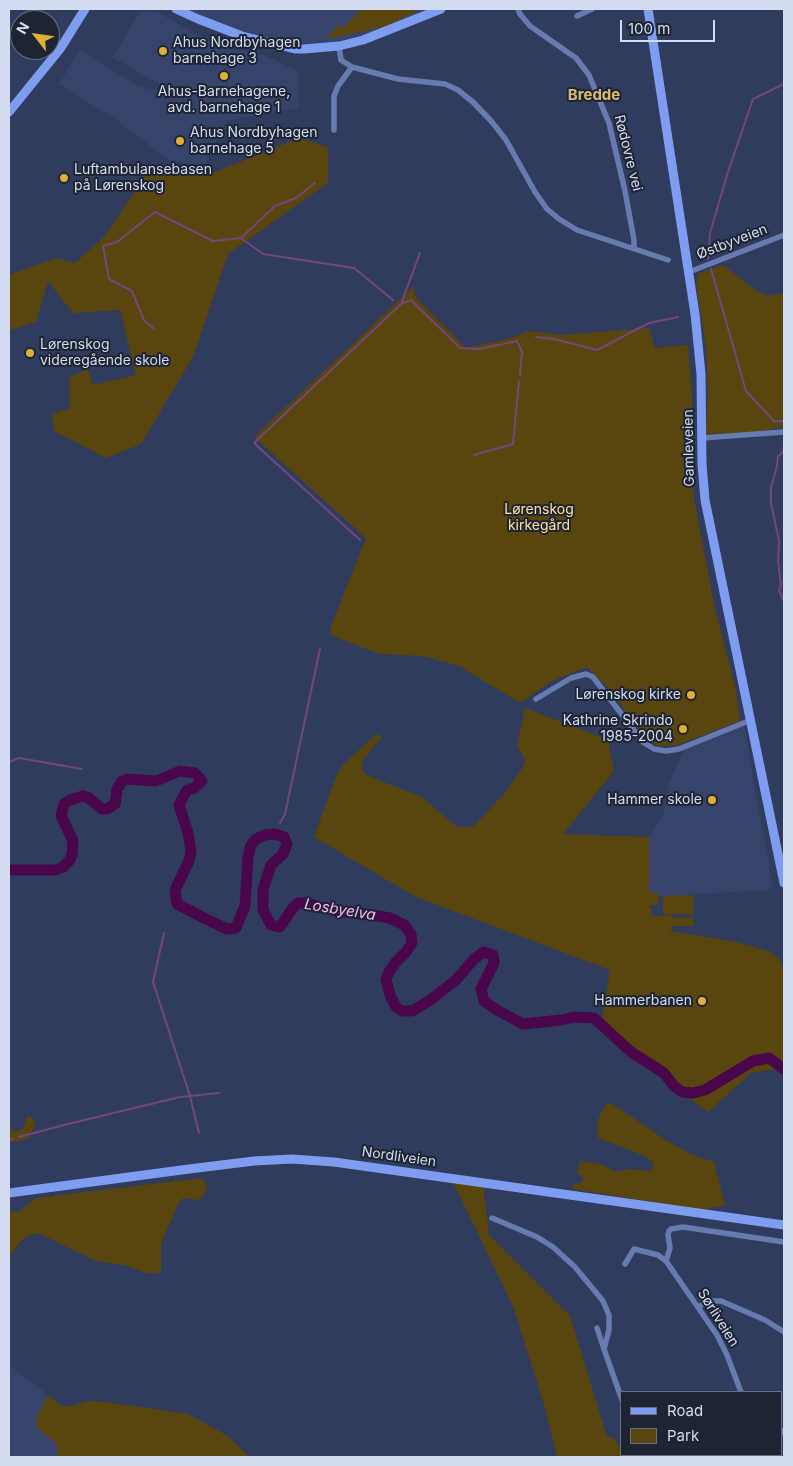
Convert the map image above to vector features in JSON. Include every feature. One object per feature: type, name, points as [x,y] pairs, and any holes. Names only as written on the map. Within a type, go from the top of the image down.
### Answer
[{"type":"main road","points":[[9,112],[56,54],[85,9]]},
{"type":"main road","points":[[176,9],[198,20],[242,36],[295,49],[326,48],[363,40],[442,9]]},
{"type":"main road","name":"Gamleveien","points":[[648,9],[689,272],[700,367],[702,474],[708,516],[784,883]]},
{"type":"main road","name":"Nordliveien","points":[[9,1193],[235,1164],[292,1159],[334,1162],[784,1225]]},
{"type":"street","name":"Rødovre vei","points":[[518,9],[530,26],[576,58],[589,75],[610,123],[626,191],[634,248]]},
{"type":"street","points":[[577,16],[592,9]]},
{"type":"street","points":[[339,46],[341,60],[352,67],[398,79],[446,84],[458,90],[492,122],[506,140],[535,192],[547,209],[559,219],[577,230],[668,260]]},
{"type":"street","points":[[334,130],[334,96],[338,86],[352,67]]},
{"type":"street","name":"Østbyveien","points":[[689,272],[784,235]]},
{"type":"street","points":[[702,438],[784,432]]},
{"type":"street","points":[[536,699],[571,678],[586,674],[593,677],[643,742],[654,749],[679,749],[751,720]]},
{"type":"street","points":[[492,1218],[545,1242],[575,1267],[603,1301],[609,1315],[609,1330],[604,1349]]},
{"type":"street","points":[[626,1264],[634,1249],[658,1255],[666,1261],[670,1248],[669,1231],[683,1227],[784,1242]]},
{"type":"street","name":"Sørliveien","points":[[666,1261],[717,1335],[741,1391]]},
{"type":"street","points":[[698,1307],[705,1302],[721,1301],[758,1316],[784,1332]]},
{"type":"street","points":[[597,1328],[620,1394]]},
{"type":"shaded area","points":[[185,9],[428,9],[382,30],[313,47],[243,35]]},
{"type":"shaded area","points":[[141,11],[157,12],[214,44],[264,55],[299,72],[299,108],[226,121],[204,166],[168,160],[117,120],[59,84],[80,50],[138,86],[182,97],[112,57]]},
{"type":"shaded area","name":"Hammer skole","points":[[744,726],[773,888],[649,897],[649,837],[663,816],[669,784],[685,750]]},
{"type":"shaded area","points":[[9,1365],[48,1395],[37,1417],[37,1427],[55,1442],[58,1450],[56,1457],[9,1457]]},
{"type":"green space","points":[[361,9],[422,9],[384,27],[326,39],[339,24],[343,28]]},
{"type":"green space","points":[[299,138],[328,147],[328,183],[228,254],[193,357],[141,444],[106,458],[54,431],[52,414],[70,408],[69,378],[88,369],[93,385],[136,375],[120,310],[73,313],[48,281],[36,322],[10,330],[9,275],[56,258],[75,263],[105,236],[153,164],[208,175]]},
{"type":"green space","points":[[723,265],[758,292],[768,296],[784,293],[784,426],[758,433],[706,434],[708,392],[706,348],[696,282],[699,273]]},
{"type":"green space","name":"Lørenskog kirkegård","points":[[414,286],[415,295],[421,303],[466,348],[512,338],[528,331],[562,335],[649,328],[655,348],[688,345],[692,396],[691,472],[695,504],[715,609],[736,690],[740,721],[677,745],[656,745],[645,739],[611,691],[587,667],[550,682],[520,703],[459,666],[423,656],[379,654],[331,635],[331,626],[366,538],[254,437]]},
{"type":"green space","points":[[525,708],[608,740],[614,771],[563,834],[649,837],[649,892],[659,893],[658,905],[650,905],[652,916],[673,915],[673,918],[693,917],[694,926],[673,926],[670,931],[736,942],[771,952],[780,960],[784,971],[784,1068],[751,1073],[708,1112],[600,1032],[610,970],[416,897],[314,837],[336,777],[342,766],[378,734],[381,738],[363,760],[362,769],[365,773],[422,797],[454,825],[468,827],[475,825],[505,793],[525,763],[524,757],[517,746]]},
{"type":"green space","points":[[693,895],[694,914],[663,914],[663,896]]},
{"type":"green space","points":[[611,1103],[690,1154],[714,1162],[725,1205],[701,1210],[573,1189],[573,1185],[582,1182],[583,1177],[577,1173],[580,1161],[601,1164],[616,1172],[630,1169],[651,1171],[654,1164],[647,1157],[598,1138],[597,1122],[605,1105]]},
{"type":"green space","points":[[29,1116],[34,1120],[35,1126],[28,1139],[9,1143],[9,1127],[16,1132],[23,1129]]},
{"type":"green space","points":[[451,1178],[483,1183],[489,1235],[570,1316],[607,1437],[614,1437],[620,1446],[620,1456],[629,1457],[557,1457],[544,1404],[513,1306]]},
{"type":"green space","points":[[204,1179],[207,1190],[197,1200],[183,1198],[179,1202],[161,1244],[161,1273],[147,1273],[124,1265],[96,1261],[38,1233],[28,1236],[19,1243],[9,1258],[9,1210],[17,1213],[36,1198]]},
{"type":"green space","points":[[48,1395],[61,1406],[72,1406],[87,1401],[105,1402],[188,1414],[226,1435],[250,1457],[56,1457],[58,1450],[55,1442],[37,1428],[37,1417]]},
{"type":"waterway","points":[[708,259],[710,233],[753,99],[784,84]]},
{"type":"waterway","points":[[241,238],[275,206],[296,198],[315,183]]},
{"type":"waterway","points":[[154,329],[144,320],[132,291],[109,279],[103,246],[117,242],[155,212],[213,241],[241,238],[263,254],[354,268],[393,300]]},
{"type":"waterway","points":[[401,304],[420,253]]},
{"type":"waterway","points":[[711,269],[746,391],[774,421],[784,421]]},
{"type":"waterway","points":[[360,540],[254,443],[401,304],[411,300],[460,348],[479,349],[517,341],[522,352],[520,375]]},
{"type":"waterway","points":[[536,337],[554,339],[597,350],[649,323],[678,317]]},
{"type":"waterway","points":[[474,455],[513,444],[519,381]]},
{"type":"waterway","points":[[784,447],[782,453],[778,456],[771,488],[771,503],[779,541],[778,560],[781,585],[779,590],[784,601]]},
{"type":"waterway","points":[[280,823],[285,814],[320,649]]},
{"type":"waterway","points":[[9,762],[19,758],[82,769]]},
{"type":"waterway","name":"Losbyelva","points":[[9,870],[56,870],[63,867],[69,861],[72,855],[73,841],[61,816],[64,804],[70,800],[83,796],[89,798],[102,809],[107,809],[115,804],[117,789],[122,781],[127,779],[156,781],[180,771],[195,773],[202,781],[194,788],[187,790],[179,805],[188,833],[191,851],[189,861],[175,890],[177,904],[206,919],[227,929],[236,928],[245,906],[248,857],[251,845],[256,839],[265,835],[275,834],[284,837],[287,844],[283,854],[271,865],[263,890],[263,910],[271,925],[280,927],[298,903],[308,903],[336,911],[390,918],[404,925],[411,934],[412,943],[395,963],[386,980],[396,1007],[402,1011],[412,1011],[429,1001],[456,980],[474,959],[484,952],[493,955],[494,963],[481,989],[484,1001],[523,1024],[574,1017],[594,1018],[631,1052],[664,1073],[673,1085],[682,1092],[693,1093],[705,1090],[753,1061],[769,1058],[784,1069]]},
{"type":"waterway","name":"Losbyelva","points":[[275,834],[277,829]]},
{"type":"waterway","points":[[164,933],[153,982],[190,1096],[199,1133]]},
{"type":"waterway","points":[[19,1137],[180,1097],[219,1093]]},
{"type":"waterway","points":[[9,1140],[13,1139]]},
{"type":"place","name":"Ahus Nordbyhagen barnehage 3","points":[[163,51]]},
{"type":"place","name":"Ahus-Barnehagene, avd. barnehage 1","points":[[224,76]]},
{"type":"place","name":"Ahus Nordbyhagen barnehage 5","points":[[180,141]]},
{"type":"place","name":"Luftambulansebasen på Lørenskog","points":[[64,178]]},
{"type":"place","name":"Lørenskog videregående skole","points":[[30,353]]},
{"type":"place","name":"Lørenskog kirke","points":[[691,695]]},
{"type":"place","name":"Kathrine Skrindo 1985-2004","points":[[683,729]]},
{"type":"place","name":"Hammer skole","points":[[712,800]]},
{"type":"place","name":"Hammerbanen","points":[[702,1001]]},
{"type":"district","name":"Bredde","points":[[594,95]]}]
